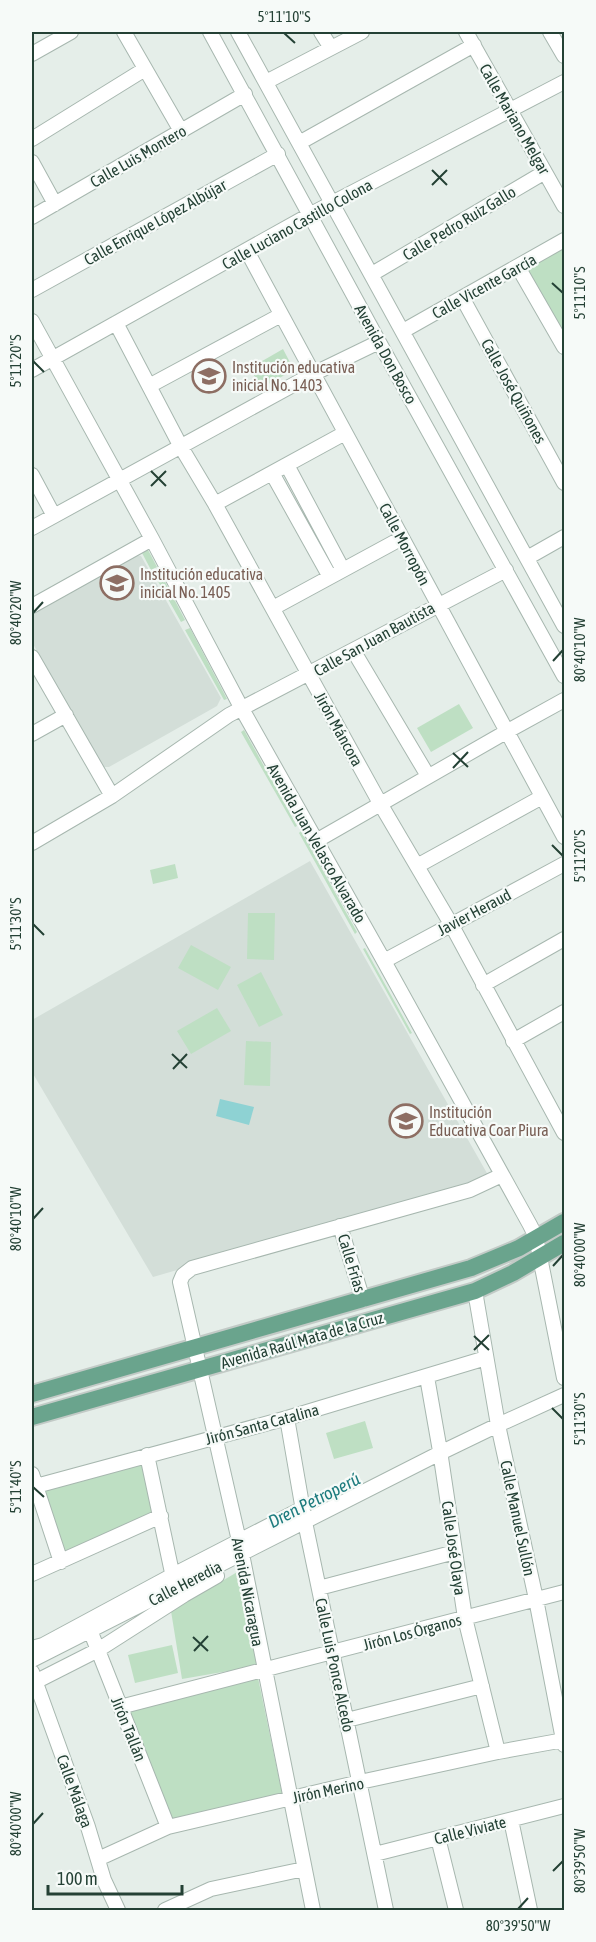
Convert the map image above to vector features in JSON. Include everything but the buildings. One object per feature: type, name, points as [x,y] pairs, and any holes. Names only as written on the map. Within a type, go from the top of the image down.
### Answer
[{"type":"main road","name":"Avenida Raúl Mata de la Cruz","points":[[32,1394],[471,1268],[500,1257],[564,1222]]},
{"type":"main road","name":"Avenida Raúl Mata de la Cruz","points":[[32,1417],[475,1291],[513,1274],[564,1243]]},
{"type":"street","points":[[32,54],[49,37],[71,32]]},
{"type":"street","points":[[124,32],[181,131]]},
{"type":"street","name":"Avenida Don Bosco","points":[[210,32],[564,676]]},
{"type":"street","name":"Avenida Don Bosco","points":[[238,32],[564,626]]},
{"type":"street","points":[[321,32],[331,48]]},
{"type":"street","points":[[266,82],[362,32]]},
{"type":"street","name":"Calle Mariano Melgar","points":[[466,32],[564,206]]},
{"type":"street","points":[[550,32],[564,56]]},
{"type":"street","points":[[299,143],[474,45]]},
{"type":"street","points":[[32,139],[145,69]]},
{"type":"street","name":"Calle Luciano Castillo Colona","points":[[32,370],[311,214],[564,82]]},
{"type":"street","name":"Calle Luis Montero","points":[[32,217],[245,94]]},
{"type":"street","name":"Calle Enrique López Albújar","points":[[32,290],[278,154]]},
{"type":"street","points":[[32,162],[55,204]]},
{"type":"street","name":"Calle Pedro Ruiz Gallo","points":[[372,274],[545,172]]},
{"type":"street","name":"Calle Vicente García","points":[[403,331],[564,240]]},
{"type":"street","name":"Calle Morropón","points":[[247,251],[564,837]]},
{"type":"street","points":[[518,267],[564,347]]},
{"type":"street","name":"Calle José Quiñones","points":[[463,299],[564,483]]},
{"type":"street","points":[[149,387],[281,315]]},
{"type":"street","name":"Avenida Juan Velasco Alvarado","points":[[32,321],[242,709],[536,1237],[562,1353],[564,1378]]},
{"type":"street","name":"Jirón Máncora","points":[[116,323],[181,447],[310,674],[381,805],[451,924],[564,1133]]},
{"type":"street","points":[[32,528],[313,374],[379,342]]},
{"type":"street","points":[[215,504],[345,433]]},
{"type":"street","points":[[287,465],[343,570]]},
{"type":"street","points":[[272,473],[330,577]]},
{"type":"street","points":[[32,475],[54,516]]},
{"type":"street","points":[[527,558],[564,537]]},
{"type":"street","points":[[273,608],[402,538]]},
{"type":"street","points":[[32,606],[152,539]]},
{"type":"street","name":"Calle San Juan Bautista","points":[[32,843],[112,796],[242,709],[506,570]]},
{"type":"street","points":[[353,650],[428,776]]},
{"type":"street","points":[[32,657],[112,796]]},
{"type":"street","points":[[316,841],[564,700]]},
{"type":"street","points":[[32,734],[66,715]]},
{"type":"street","points":[[417,866],[542,797]]},
{"type":"street","name":"Javier Heraud","points":[[384,961],[564,864]]},
{"type":"street","points":[[483,985],[564,939]]},
{"type":"street","points":[[513,1041],[564,1012]]},
{"type":"street","points":[[340,1226],[470,1190],[502,1174]]},
{"type":"street","name":"Avenida Nicaragua","points":[[313,1911],[241,1552],[180,1282],[183,1275],[192,1268],[340,1226]]},
{"type":"street","name":"Calle Frías","points":[[340,1226],[363,1300]]},
{"type":"street","name":"Calle Manuel Sullón","points":[[475,1291],[498,1425],[564,1742]]},
{"type":"street","name":"Jirón Santa Catalina","points":[[34,1480],[147,1455],[287,1418],[486,1358]]},
{"type":"street","name":"Calle José Olaya","points":[[427,1377],[465,1618],[498,1752]]},
{"type":"street","name":"Calle Heredia","points":[[32,1660],[90,1630],[174,1581],[241,1552],[304,1515],[564,1395]]},
{"type":"street","name":"Calle Luis Ponce Alcedo","points":[[287,1418],[304,1515],[387,1911]]},
{"type":"street","points":[[32,1648],[43,1645],[174,1581],[147,1455]]},
{"type":"street","points":[[34,1480],[61,1562]]},
{"type":"street","points":[[32,1574],[161,1516]]},
{"type":"street","points":[[33,1677],[98,1650],[184,1595],[241,1552]]},
{"type":"street","points":[[319,1588],[455,1552]]},
{"type":"street","name":"Jirón Los Órganos","points":[[120,1707],[564,1592]]},
{"type":"street","name":"Jirón Tallán","points":[[90,1630],[168,1827]]},
{"type":"street","name":"Calle Málaga","points":[[33,1677],[104,1880],[118,1911]]},
{"type":"street","points":[[347,1720],[482,1686]]},
{"type":"street","name":"Jirón Merino","points":[[98,1859],[168,1827],[498,1752],[564,1742]]},
{"type":"street","name":"Calle Viviate","points":[[375,1854],[564,1806]]},
{"type":"street","points":[[511,1820],[530,1911]]},
{"type":"street","points":[[438,1838],[456,1911]]},
{"type":"street","points":[[165,1911],[212,1889],[304,1869]]},
{"type":"shaded area","points":[[133,554],[141,556],[221,698],[217,706],[109,767],[102,767],[32,642],[32,612],[71,593],[72,588]]},
{"type":"shaded area","points":[[310,861],[488,1175],[460,1188],[153,1277],[32,1072],[32,1020]]},
{"type":"green space","points":[[564,248],[564,342],[523,272]]},
{"type":"green space","points":[[283,349],[294,370],[261,388],[250,368]]},
{"type":"green space","points":[[147,548],[157,567],[151,570],[141,551]]},
{"type":"green space","points":[[161,574],[185,620],[181,622],[155,576]]},
{"type":"green space","points":[[190,628],[227,699],[224,700],[185,630]]},
{"type":"green space","points":[[459,704],[473,728],[431,752],[417,728]]},
{"type":"green space","points":[[244,730],[297,826],[295,827],[241,732]]},
{"type":"green space","points":[[301,831],[357,932],[355,934],[299,833]]},
{"type":"green space","points":[[175,864],[178,878],[153,884],[150,870]]},
{"type":"green space","points":[[248,913],[275,913],[274,960],[247,959]]},
{"type":"green space","points":[[191,945],[231,967],[218,990],[178,968]]},
{"type":"green space","points":[[365,948],[412,1033],[410,1034],[363,949]]},
{"type":"green space","points":[[261,972],[283,1015],[259,1027],[237,985]]},
{"type":"green space","points":[[217,1008],[231,1031],[191,1054],[177,1031]]},
{"type":"green space","points":[[246,1041],[271,1042],[270,1086],[244,1085]]},
{"type":"green space","points":[[365,1421],[373,1448],[334,1459],[326,1433]]},
{"type":"green space","points":[[143,1460],[153,1512],[65,1556],[43,1489]]},
{"type":"green space","points":[[239,1571],[257,1666],[182,1679],[171,1611]]},
{"type":"green space","points":[[172,1645],[178,1673],[135,1683],[128,1655]]},
{"type":"green space","points":[[258,1678],[282,1793],[173,1820],[129,1711]]},
{"type":"water","points":[[220,1099],[254,1107],[249,1125],[216,1116]]},
{"type":"place","name":"Institución educativa inicial No. 1403","points":[[209,376]]},
{"type":"place","name":"Institución educativa inicial No. 1405","points":[[117,583]]},
{"type":"place","name":"Institución Educativa Coar Piura","points":[[406,1121]]},
{"type":"water label","name":"Dren Petroperú","points":[[314,1500]]}]
